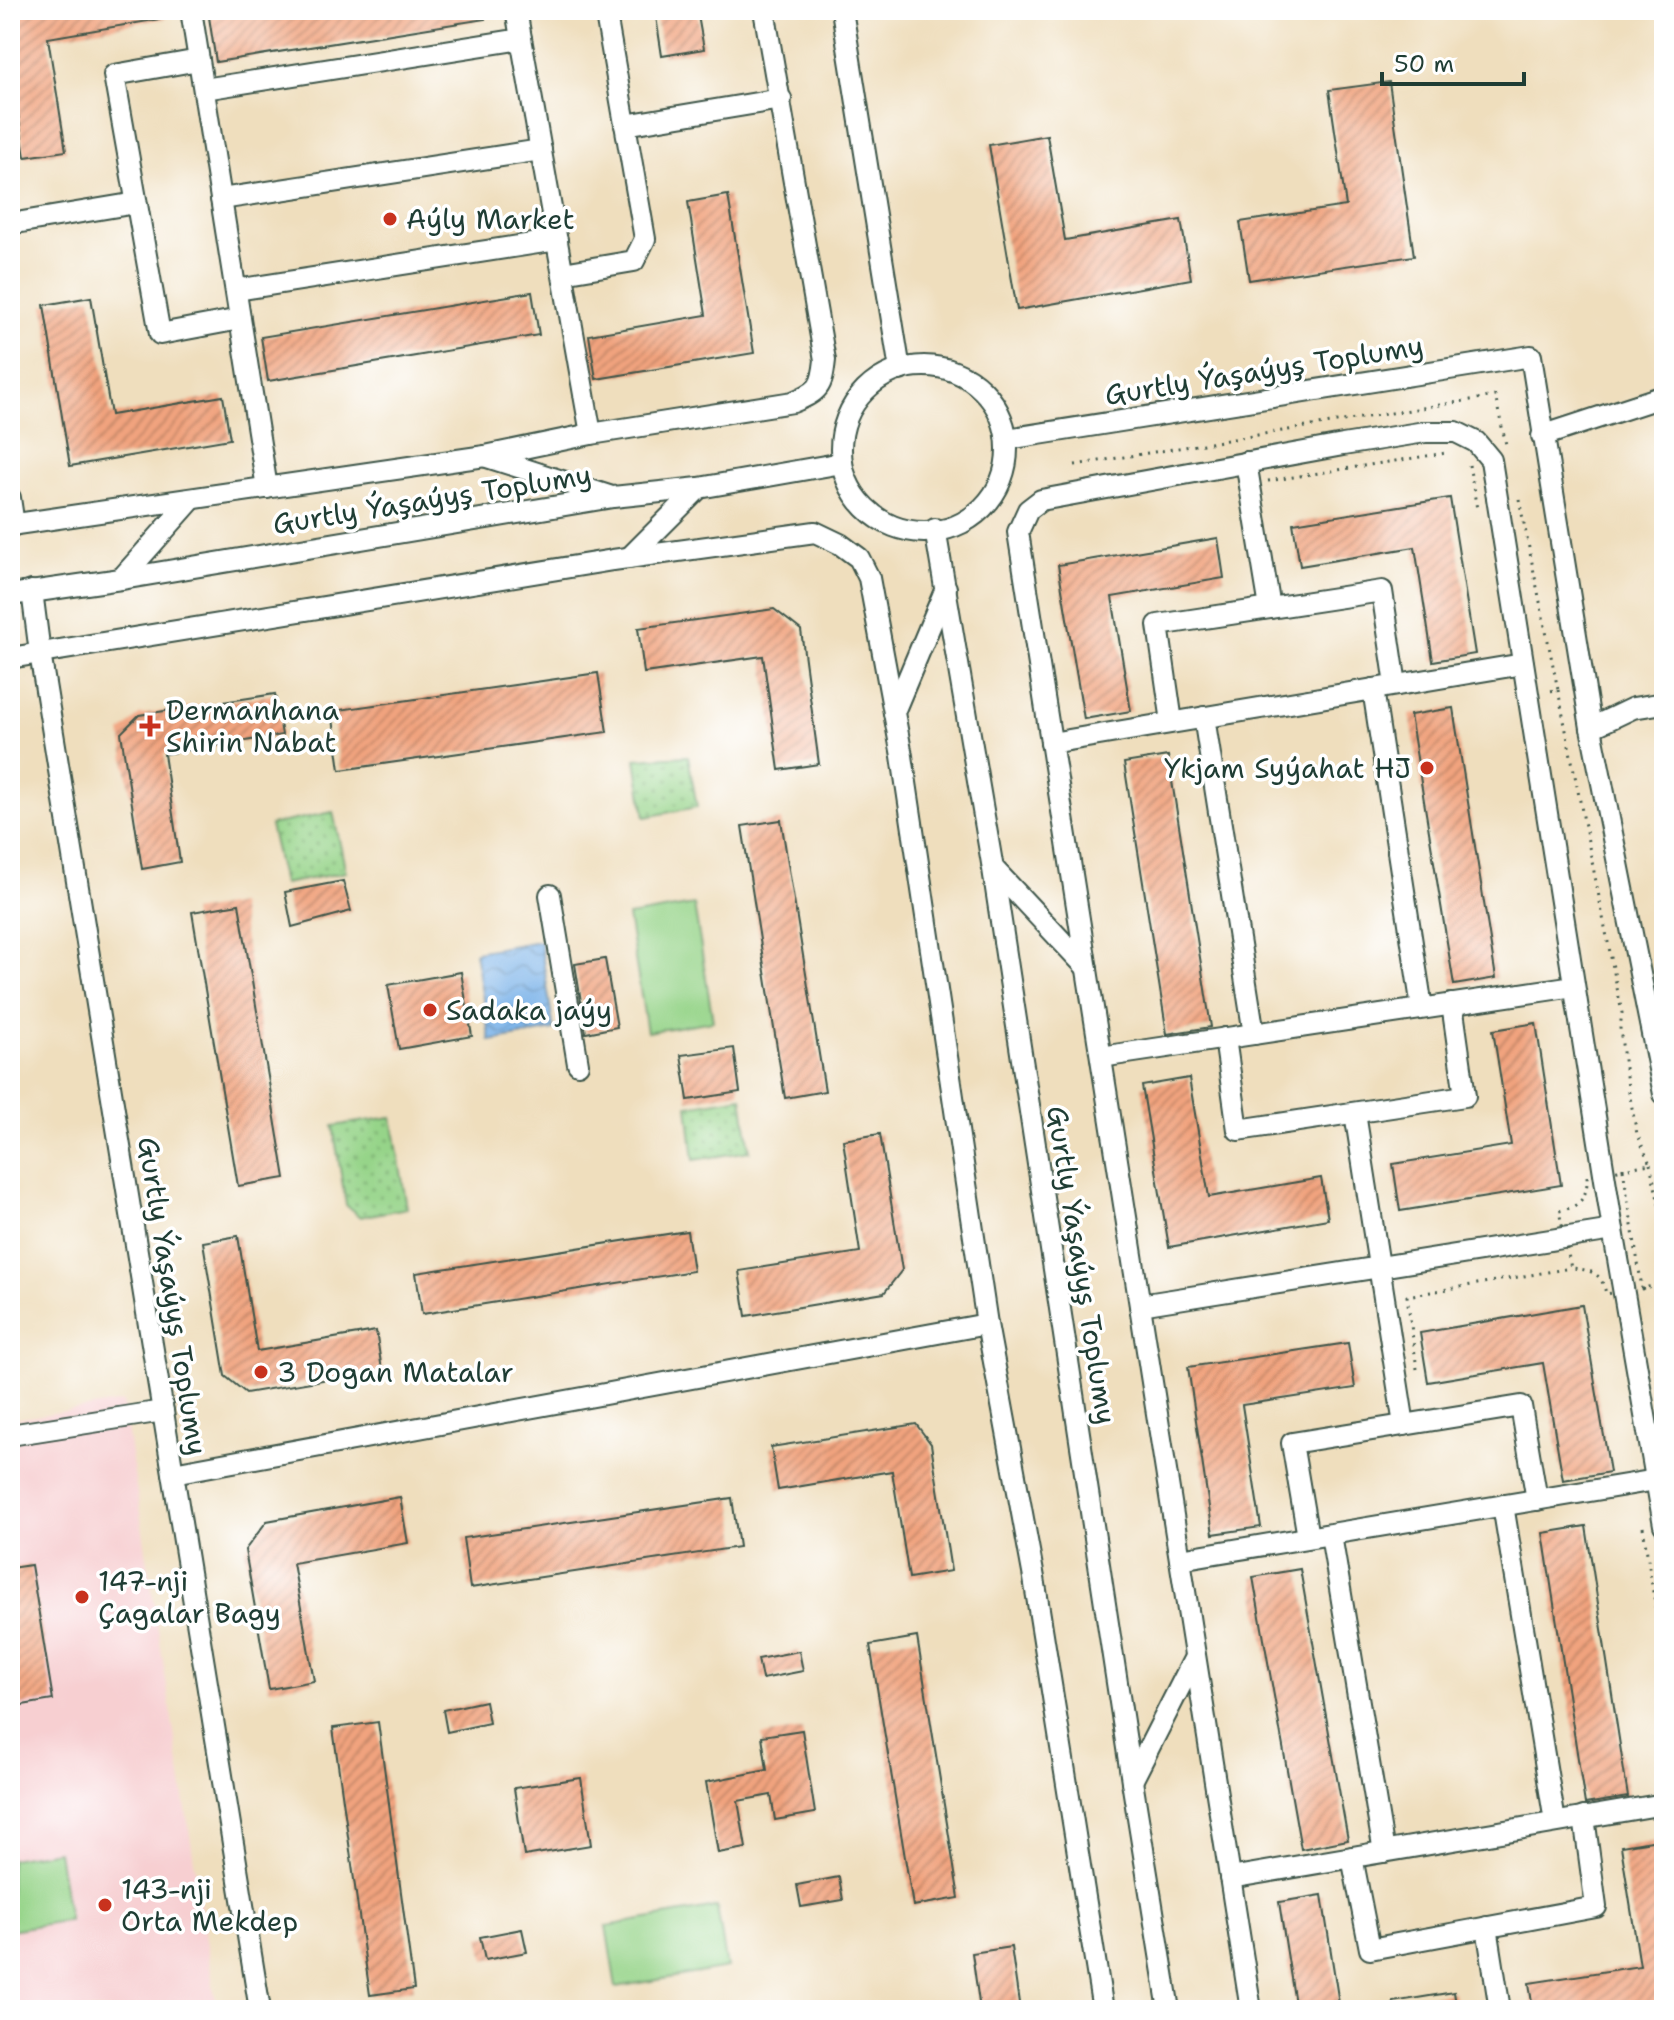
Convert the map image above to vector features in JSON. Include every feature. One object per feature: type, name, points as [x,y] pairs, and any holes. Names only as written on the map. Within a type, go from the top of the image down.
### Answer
[{"type":"street","points":[[191,10],[267,488]]},
{"type":"street","points":[[516,10],[591,434]]},
{"type":"street","points":[[563,273],[634,261],[645,239],[606,15],[599,10]]},
{"type":"street","points":[[10,498],[12,525],[485,456],[591,434],[793,402],[813,394],[823,379],[825,360],[764,10]]},
{"type":"street","points":[[842,10],[900,370]]},
{"type":"street","points":[[204,89],[521,39]]},
{"type":"street","points":[[199,60],[114,75],[160,334],[240,319]]},
{"type":"street","points":[[625,125],[781,99]]},
{"type":"street","points":[[221,199],[541,150]]},
{"type":"street","points":[[10,224],[136,203]]},
{"type":"street","points":[[236,290],[557,240]]},
{"type":"street","name":"Gurtly Ýaşaýyş Toplumy","points":[[1007,439],[1531,356],[1542,436]]},
{"type":"street","points":[[916,366],[948,369],[988,395],[997,408],[1007,439],[1004,472],[989,502],[977,514],[947,529],[915,532],[900,529],[873,515],[852,492],[842,463],[842,433],[853,405],[873,383],[916,366]]},
{"type":"street","points":[[1664,396],[1542,436],[1591,728],[1664,1094]]},
{"type":"street","points":[[1251,2010],[1018,532],[1028,510],[1041,500],[1425,432],[1456,432],[1476,442],[1491,460],[1613,1230],[1664,1525]]},
{"type":"street","points":[[485,456],[613,497]]},
{"type":"street","points":[[1246,462],[1270,608]]},
{"type":"street","name":"Gurtly Ýaşaýyş Toplumy","points":[[10,595],[842,463]]},
{"type":"street","points":[[629,558],[699,488]]},
{"type":"street","points":[[121,579],[192,499]]},
{"type":"street","name":"Gurtly Ýaşaýyş Toplumy","points":[[935,529],[993,869],[1169,2010]]},
{"type":"street","points":[[10,658],[629,558],[815,532],[859,558],[869,578],[907,787],[987,1324],[1034,1578],[1103,2010]]},
{"type":"street","points":[[894,712],[946,588]]},
{"type":"street","name":"Gurtly Ýaşaýyş Toplumy","points":[[32,591],[260,2010]]},
{"type":"street","points":[[1172,722],[1158,625],[1382,591],[1396,685]]},
{"type":"street","points":[[1051,743],[1523,664]]},
{"type":"street","points":[[1373,689],[1422,1008]]},
{"type":"street","points":[[1591,728],[1633,708],[1664,703]]},
{"type":"street","points":[[1204,717],[1254,1034]]},
{"type":"street","points":[[993,869],[1087,968]]},
{"type":"street","points":[[550,895],[578,1064]]},
{"type":"street","points":[[1101,1057],[1574,986]]},
{"type":"street","points":[[1225,1038],[1238,1130],[1355,1113],[1465,1096],[1452,1004]]},
{"type":"street","points":[[1355,1113],[1404,1425]]},
{"type":"street","points":[[1140,1305],[1613,1230]]},
{"type":"street","points":[[173,1473],[987,1324]]},
{"type":"street","points":[[1308,1537],[1292,1443],[1521,1406],[1537,1500]]},
{"type":"street","points":[[10,1435],[163,1411]]},
{"type":"street","points":[[1180,1559],[1656,1480]]},
{"type":"street","points":[[1503,1505],[1555,1822]]},
{"type":"street","points":[[1331,1535],[1384,1852]]},
{"type":"street","points":[[1132,1781],[1195,1657]]},
{"type":"street","points":[[1230,1878],[1664,1804]]},
{"type":"street","points":[[1352,1857],[1370,1949],[1596,1907],[1584,1817]]},
{"type":"street","points":[[1487,1927],[1500,2010]]},
{"type":"path","points":[[1075,465],[1495,396],[1509,457]]},
{"type":"path","points":[[1250,483],[1450,452]]},
{"type":"path","points":[[1469,465],[1478,511]]},
{"type":"path","points":[[1516,488],[1622,1013],[1620,1028],[1637,1134],[1650,1164],[1664,1226]]},
{"type":"path","points":[[1543,692],[1558,690]]},
{"type":"path","points":[[1623,1169],[1650,1164]]},
{"type":"path","points":[[1397,1382],[1418,1379],[1407,1296],[1571,1268]]},
{"type":"shaded area","points":[[123,1402],[217,2010],[10,2010],[10,1420]]},
{"type":"green space","points":[[688,756],[697,807],[645,817],[636,759]]},
{"type":"green space","points":[[333,812],[346,872],[283,884],[270,825]]},
{"type":"green space","points":[[694,905],[713,1021],[647,1032],[628,916]]},
{"type":"green space","points":[[742,1097],[750,1151],[694,1160],[688,1106]]},
{"type":"green space","points":[[392,1117],[407,1208],[360,1217],[346,1205],[333,1126]]},
{"type":"green space","points":[[58,1851],[69,1920],[10,1930],[10,1859]]},
{"type":"green space","points":[[717,1907],[727,1968],[616,1987],[606,1926]]},
{"type":"water","points":[[540,941],[554,1030],[490,1041],[475,952]]},
{"type":"building","points":[[10,10],[165,10],[166,18],[48,38],[66,151],[25,157],[10,65]]},
{"type":"building","points":[[253,10],[484,10],[485,19],[216,62],[209,17]]},
{"type":"building","points":[[655,10],[697,10],[704,49],[662,56]]},
{"type":"building","points":[[1389,82],[1414,256],[1249,280],[1240,222],[1346,206],[1329,90]]},
{"type":"building","points":[[1047,135],[1065,240],[1181,220],[1191,279],[1017,310],[989,145]]},
{"type":"building","points":[[728,195],[754,353],[596,379],[589,335],[706,315],[688,202]]},
{"type":"building","points":[[532,292],[539,335],[268,381],[261,337]]},
{"type":"building","points":[[91,297],[111,415],[223,396],[230,439],[70,466],[44,305]]},
{"type":"building","points":[[1450,498],[1475,654],[1433,661],[1415,547],[1300,566],[1293,523]]},
{"type":"building","points":[[1218,538],[1224,578],[1112,597],[1131,711],[1084,719],[1058,565]]},
{"type":"building","points":[[774,609],[801,630],[819,764],[779,770],[763,656],[644,673],[638,628]]},
{"type":"building","points":[[598,673],[607,732],[340,770],[332,711]]},
{"type":"building","points":[[275,694],[282,735],[164,754],[180,862],[142,869],[121,733],[139,715]]},
{"type":"building","points":[[1453,708],[1496,978],[1454,985],[1410,715]]},
{"type":"building","points":[[1168,756],[1211,1027],[1167,1034],[1124,763]]},
{"type":"building","points":[[781,820],[825,1091],[785,1098],[742,826]]},
{"type":"building","points":[[343,881],[351,911],[292,927],[285,892]]},
{"type":"building","points":[[239,904],[285,1178],[238,1186],[192,912]]},
{"type":"building","points":[[605,959],[617,1027],[586,1033],[575,964]]},
{"type":"building","name":"Sadaka jaýy","points":[[461,972],[472,1036],[399,1049],[388,985]]},
{"type":"building","points":[[1536,1023],[1561,1185],[1400,1211],[1393,1164],[1511,1145],[1493,1030]]},
{"type":"building","points":[[734,1048],[740,1092],[688,1100],[681,1055]]},
{"type":"building","points":[[1189,1078],[1209,1197],[1321,1178],[1328,1219],[1169,1247],[1142,1086]]},
{"type":"building","points":[[880,1134],[902,1270],[884,1293],[746,1316],[739,1271],[860,1252],[843,1140]]},
{"type":"building","points":[[687,1231],[693,1271],[422,1314],[416,1273]]},
{"type":"building","points":[[238,1236],[257,1351],[376,1331],[382,1370],[246,1393],[225,1376],[203,1242]]},
{"type":"building","points":[[1582,1305],[1610,1472],[1563,1480],[1543,1363],[1428,1382],[1420,1333]]},
{"type":"building","points":[[1348,1343],[1355,1388],[1242,1405],[1261,1527],[1213,1534],[1188,1367]]},
{"type":"building","points":[[916,1424],[931,1444],[951,1571],[909,1578],[892,1471],[778,1490],[771,1447]]},
{"type":"building","points":[[400,1497],[408,1543],[293,1563],[314,1681],[269,1689],[245,1550],[267,1521]]},
{"type":"building","points":[[732,1498],[739,1547],[470,1588],[463,1538]]},
{"type":"building","points":[[1586,1526],[1628,1797],[1585,1804],[1543,1533]]},
{"type":"building","points":[[31,1565],[53,1700],[10,1707],[10,1568]]},
{"type":"building","points":[[1300,1569],[1348,1840],[1301,1849],[1253,1577]]},
{"type":"building","points":[[917,1637],[959,1898],[913,1906],[870,1645]]},
{"type":"building","points":[[799,1651],[803,1671],[762,1679],[758,1659]]},
{"type":"building","points":[[485,1701],[489,1723],[447,1732],[443,1710]]},
{"type":"building","points":[[378,1722],[414,1989],[370,1995],[333,1728]]},
{"type":"building","points":[[802,1730],[815,1813],[775,1820],[771,1795],[738,1801],[746,1848],[718,1853],[706,1782],[767,1770],[762,1736]]},
{"type":"building","points":[[581,1778],[591,1845],[524,1856],[514,1788]]},
{"type":"building","points":[[1664,1839],[1664,2003],[1617,2010],[1533,2010],[1529,1983],[1640,1966],[1621,1846]]},
{"type":"building","points":[[839,1877],[843,1900],[801,1907],[797,1885]]},
{"type":"building","points":[[1322,1895],[1340,2010],[1296,2010],[1279,1902]]},
{"type":"building","points":[[522,1929],[527,1952],[485,1960],[480,1937]]},
{"type":"building","points":[[1011,1947],[1020,2010],[980,2010],[972,1953]]},
{"type":"building","points":[[1454,1992],[1457,2010],[1393,2010],[1393,2002]]},
{"type":"place","name":"Aýly Market","points":[[390,219]]},
{"type":"place","name":"Dermanhana Shirin Nabat","points":[[150,726]]},
{"type":"place","name":"Ykjam Syýahat HJ","points":[[1427,768]]},
{"type":"place","name":"Sadaka jaýy","points":[[430,1010]]},
{"type":"place","name":"3 Dogan Matalar","points":[[261,1372]]},
{"type":"place","name":"147-nji Çagalar Bagy","points":[[82,1597]]},
{"type":"place","name":"143-nji Orta Mekdep","points":[[105,1905]]}]
